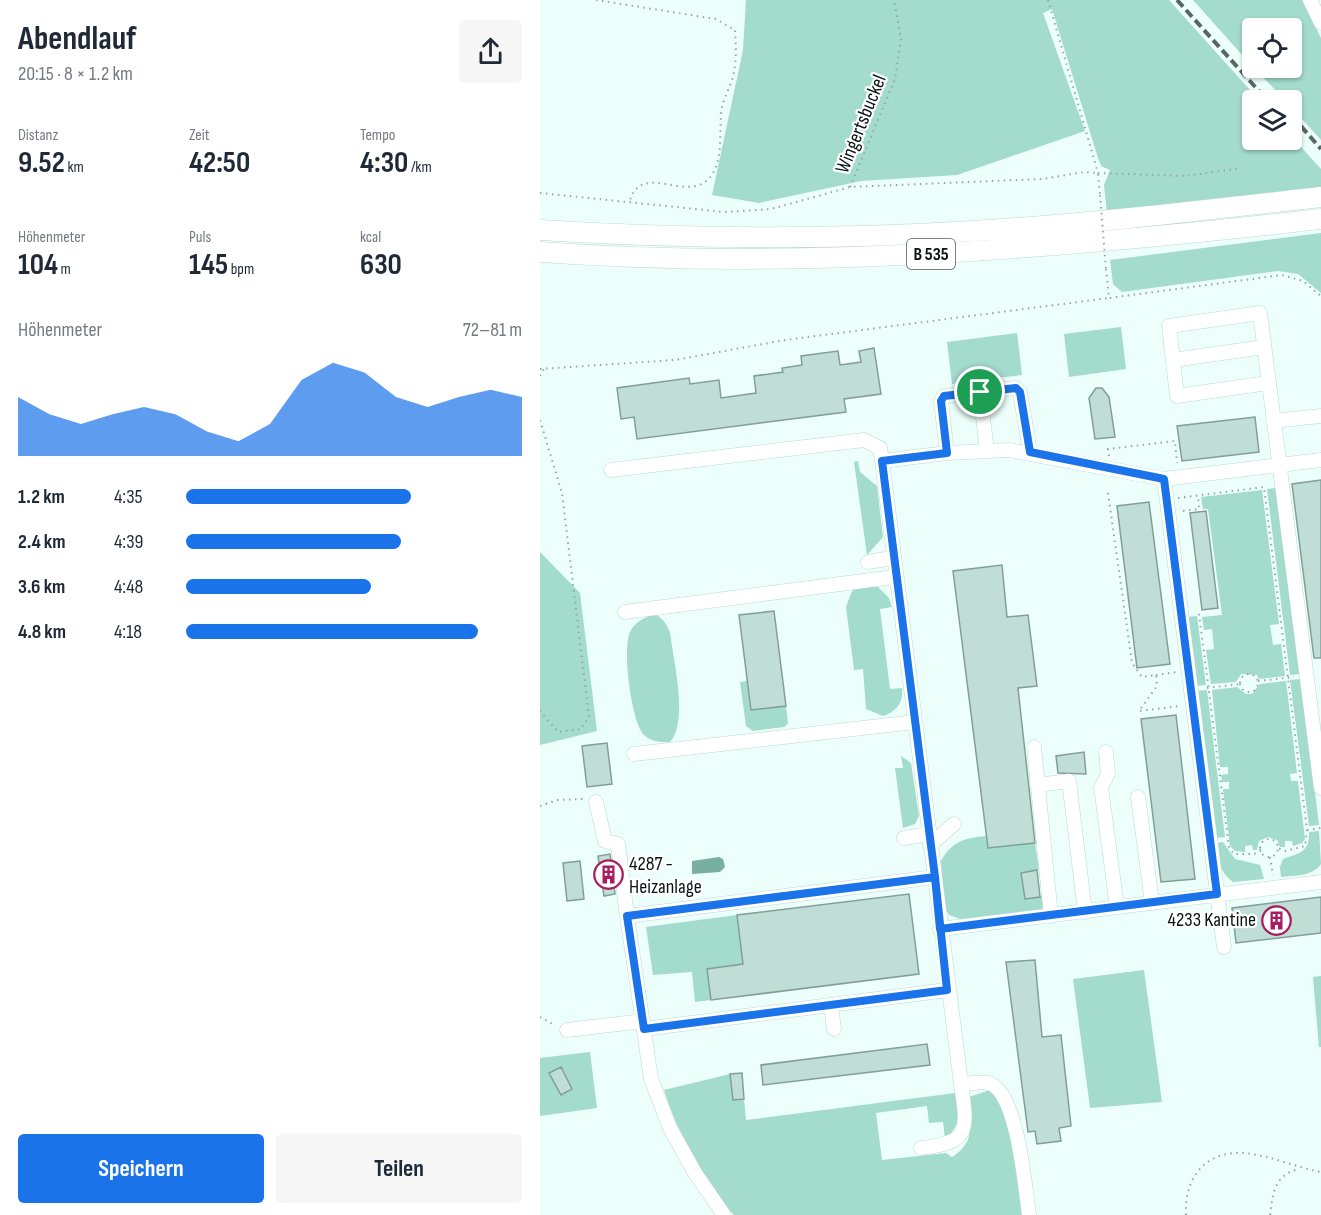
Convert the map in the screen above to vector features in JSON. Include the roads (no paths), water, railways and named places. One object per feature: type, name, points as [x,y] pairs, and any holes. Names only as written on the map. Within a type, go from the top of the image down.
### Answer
[{"type":"highway","name":"B 535","points":[[540,230],[732,237],[972,231],[1143,217],[1321,197]]},
{"type":"highway","name":"B 535","points":[[540,252],[704,259],[850,258],[1024,249],[1151,238],[1321,219]]},
{"type":"street","points":[[1310,0],[1321,23]]},
{"type":"street","points":[[1268,383],[1177,396],[1169,326],[1260,313],[1321,788]]},
{"type":"street","points":[[1173,360],[1264,347]]},
{"type":"street","points":[[947,453],[941,401],[944,396],[1016,388],[1020,392],[1030,452]]},
{"type":"street","points":[[980,392],[987,451]]},
{"type":"street","points":[[1274,421],[1321,416]]},
{"type":"street","points":[[611,470],[864,440],[880,448],[935,877],[947,990],[961,1084],[963,1130],[956,1142],[921,1148]]},
{"type":"street","points":[[882,461],[947,453],[1030,452],[1111,470],[1171,479],[1321,460]]},
{"type":"street","points":[[1171,479],[1167,506],[1224,947]]},
{"type":"street","points":[[868,562],[896,565]]},
{"type":"street","points":[[625,612],[812,590],[896,565]]},
{"type":"street","points":[[634,754],[712,741],[828,727],[915,722]]},
{"type":"street","points":[[1034,747],[1051,916]]},
{"type":"street","points":[[1106,752],[1108,774],[1101,787],[1117,907]]},
{"type":"street","points":[[1037,785],[1069,782],[1085,912]]},
{"type":"street","points":[[1138,797],[1152,903]]},
{"type":"street","points":[[596,802],[605,841],[618,844],[651,1079],[670,1128],[718,1212]]},
{"type":"street","points":[[904,838],[930,839],[954,824]]},
{"type":"street","points":[[627,916],[935,877]]},
{"type":"street","points":[[940,929],[1321,882]]},
{"type":"street","points":[[567,1030],[643,1025],[947,990]]},
{"type":"street","points":[[831,1005],[834,1029]]},
{"type":"street","points":[[961,1084],[989,1083],[1001,1092],[1018,1134],[1029,1215]]},
{"type":"railway","points":[[1177,0],[1258,90]]},
{"type":"railway","points":[[1302,127],[1321,149]]},
{"type":"place","name":"4287 - Heizanlage","points":[[608,875]]},
{"type":"place","name":"4233 Kantine","points":[[1277,920]]}]
